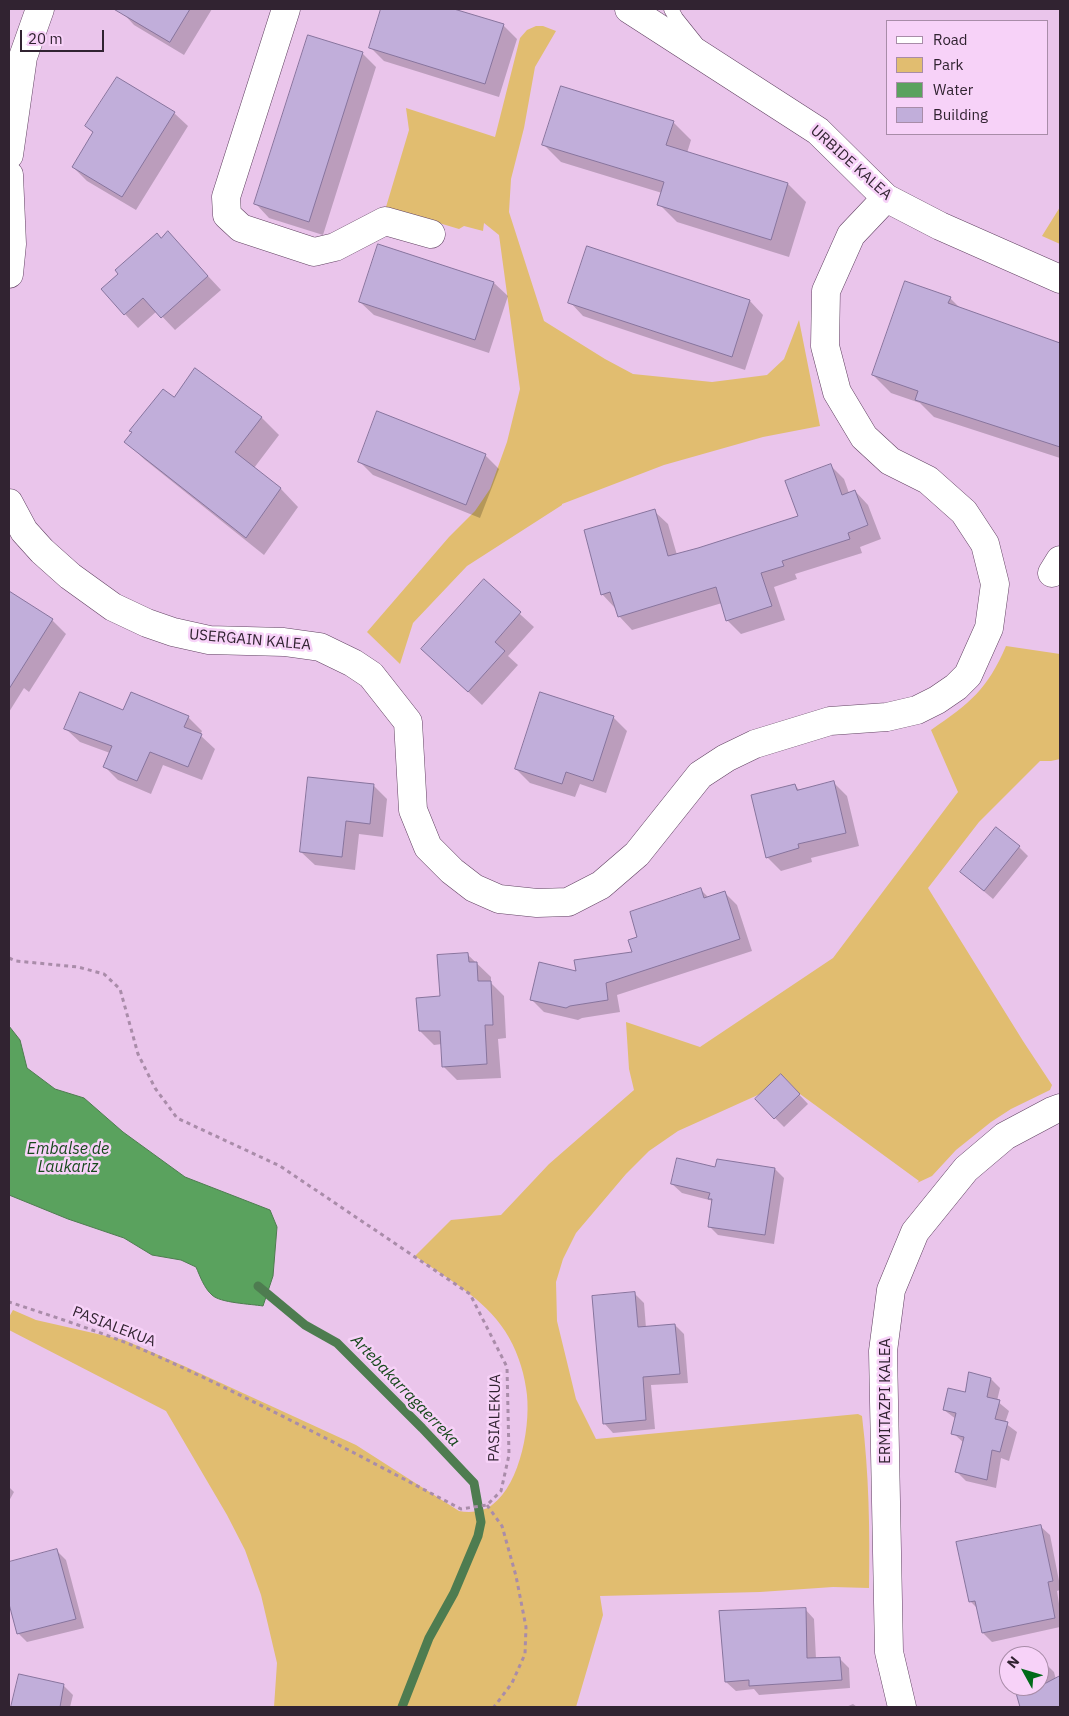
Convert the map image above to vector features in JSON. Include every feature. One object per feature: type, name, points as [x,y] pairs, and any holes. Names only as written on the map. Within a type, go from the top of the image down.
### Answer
[{"type":"street","points":[[9,155],[23,57],[40,9]]},
{"type":"street","points":[[286,9],[226,197],[227,214],[241,228],[314,252],[335,247],[385,221],[431,234]]},
{"type":"street","name":"URBIDE KALEA","points":[[629,9],[818,131],[886,198],[940,226],[1060,279]]},
{"type":"street","points":[[9,175],[12,244],[9,274]]},
{"type":"street","name":"USERGAIN KALEA","points":[[9,503],[24,531],[70,576],[114,607],[147,623],[173,632],[209,640],[284,642],[320,647],[353,662],[371,675],[408,722],[413,810],[428,847],[452,871],[474,888],[499,899],[538,903],[568,902],[601,885],[637,854],[700,776],[726,758],[755,744],[830,721],[888,717],[917,710],[937,700],[956,687],[968,675],[989,628],[995,584],[985,544],[964,512],[935,486],[928,480],[890,461],[864,437],[837,392],[825,346],[826,291],[851,235],[886,198]]},
{"type":"street","name":"ERMITAZPI KALEA","points":[[902,1707],[889,1652],[883,1351],[891,1290],[915,1232],[966,1169],[1005,1136],[1060,1108]]},
{"type":"lane","points":[[671,9],[676,18],[713,63]]},
{"type":"path","name":"PASIALEKUA","points":[[9,958],[16,961],[78,967],[104,974],[120,989],[138,1054],[156,1088],[177,1118],[280,1166],[470,1294],[507,1367],[509,1455],[501,1491],[487,1504],[461,1509],[261,1406],[154,1355],[76,1324],[9,1302]]},
{"type":"path","points":[[487,1504],[502,1526],[516,1576],[526,1627],[525,1654],[512,1683],[494,1707]]},
{"type":"green space","points":[[536,26],[543,26],[556,31],[535,67],[524,128],[511,179],[509,212],[544,321],[633,374],[712,382],[767,375],[784,359],[799,320],[820,426],[763,437],[664,465],[562,504],[467,566],[413,623],[400,664],[367,632],[449,537],[475,511],[490,489],[507,442],[520,389],[499,235],[484,223],[483,231],[464,226],[459,229],[386,207],[409,130],[406,108],[495,137],[520,38],[527,30]]},
{"type":"green space","points":[[1060,207],[1060,244],[1042,236]]},
{"type":"green space","points":[[1006,646],[1060,654],[1060,759],[1040,761],[979,822],[928,888],[1052,1085],[1050,1090],[1011,1109],[991,1122],[956,1150],[932,1176],[917,1183],[919,1181],[800,1094],[781,1074],[760,1094],[678,1131],[649,1151],[626,1174],[576,1233],[563,1259],[556,1282],[557,1321],[576,1399],[596,1439],[858,1414],[862,1416],[869,1502],[869,1588],[833,1587],[760,1592],[600,1596],[603,1615],[576,1707],[274,1707],[277,1663],[261,1595],[245,1550],[227,1515],[166,1411],[9,1330],[9,1317],[13,1310],[36,1320],[124,1340],[184,1366],[356,1445],[459,1511],[476,1511],[492,1505],[502,1495],[510,1482],[517,1467],[526,1434],[527,1402],[521,1366],[516,1351],[505,1331],[486,1308],[464,1289],[415,1256],[451,1220],[501,1215],[549,1164],[634,1090],[629,1069],[626,1022],[700,1047],[833,958],[958,792],[931,730],[956,712],[976,694],[992,674]]},
{"type":"water","name":"Embalse de Laukariz","points":[[9,1026],[20,1040],[27,1068],[55,1089],[84,1098],[123,1132],[185,1177],[270,1210],[277,1227],[273,1276],[263,1306],[216,1298],[202,1282],[196,1267],[181,1260],[152,1255],[124,1238],[68,1219],[9,1195]]},
{"type":"building","points":[[114,9],[190,9],[170,42]]},
{"type":"building","points":[[381,9],[454,9],[504,24],[485,84],[369,48]]},
{"type":"building","points":[[308,35],[363,52],[309,222],[254,204]]},
{"type":"building","points":[[117,77],[175,112],[122,197],[72,167],[93,132],[85,126]]},
{"type":"building","points":[[561,86],[674,121],[666,145],[788,183],[771,240],[657,205],[664,182],[542,145]]},
{"type":"building","points":[[168,231],[208,276],[161,318],[143,298],[124,315],[101,289],[118,274],[115,270],[157,233],[161,238]]},
{"type":"building","points":[[378,244],[494,282],[475,340],[359,302]]},
{"type":"building","points":[[587,246],[750,300],[732,357],[568,303]]},
{"type":"building","points":[[905,281],[951,297],[948,303],[1060,343],[1060,447],[915,400],[918,391],[872,375]]},
{"type":"building","points":[[195,368],[262,417],[235,452],[281,488],[246,538],[124,442],[132,432],[129,431],[163,389],[174,397]]},
{"type":"building","points":[[377,411],[486,454],[466,505],[358,462]]},
{"type":"building","points":[[831,464],[842,495],[855,490],[868,525],[848,533],[850,539],[782,561],[784,566],[761,573],[772,606],[726,621],[716,587],[618,617],[610,592],[601,595],[584,530],[655,509],[668,556],[698,548],[798,516],[785,481]]},
{"type":"building","points":[[484,579],[521,612],[495,642],[505,651],[468,692],[421,649]]},
{"type":"building","points":[[9,591],[53,619],[9,689]]},
{"type":"building","points":[[80,692],[123,710],[131,692],[189,716],[184,727],[202,734],[188,767],[150,752],[137,781],[103,767],[112,746],[64,729]]},
{"type":"building","points":[[540,692],[614,716],[593,781],[566,772],[562,784],[515,769]]},
{"type":"building","points":[[308,777],[374,784],[370,824],[346,821],[342,857],[300,852]]},
{"type":"building","points":[[834,781],[846,833],[798,844],[799,848],[766,858],[751,795],[795,784],[797,790]]},
{"type":"building","points":[[996,827],[1020,846],[984,891],[960,872]]},
{"type":"building","points":[[701,888],[704,898],[725,891],[740,939],[606,983],[608,1000],[566,1008],[530,1000],[539,962],[576,971],[574,960],[632,952],[628,940],[637,937],[630,912]]},
{"type":"building","points":[[468,953],[469,962],[477,962],[478,981],[491,981],[493,1025],[485,1025],[487,1064],[442,1067],[440,1031],[419,1031],[416,998],[440,996],[437,955]]},
{"type":"building","points":[[781,1074],[800,1094],[774,1119],[755,1099]]},
{"type":"building","points":[[677,1158],[715,1167],[717,1159],[775,1168],[765,1235],[708,1227],[712,1199],[708,1199],[710,1193],[671,1184]]},
{"type":"building","points":[[635,1292],[638,1327],[675,1324],[680,1374],[643,1377],[646,1420],[603,1424],[592,1296]]},
{"type":"building","points":[[969,1372],[991,1378],[987,1397],[1000,1400],[995,1419],[1008,1422],[1000,1452],[992,1450],[987,1480],[955,1472],[964,1437],[951,1434],[956,1413],[943,1410],[948,1388],[965,1392]]},
{"type":"building","points":[[1041,1525],[1053,1581],[1048,1582],[1055,1618],[982,1633],[975,1601],[969,1602],[956,1542]]},
{"type":"building","points":[[57,1549],[76,1619],[17,1634],[9,1604],[9,1562]]},
{"type":"building","points":[[806,1608],[807,1658],[840,1657],[842,1680],[749,1686],[749,1680],[725,1682],[719,1611]]},
{"type":"building","points":[[19,1674],[64,1684],[60,1707],[11,1707]]},
{"type":"building","points":[[1060,1676],[1060,1707],[1020,1707],[1017,1696],[1049,1696],[1049,1682]]},
{"type":"waterway","name":"Artebakarragaerreka","points":[[258,1286],[305,1325],[337,1343],[474,1483],[481,1522],[478,1536],[454,1593],[429,1638],[402,1707]]}]
